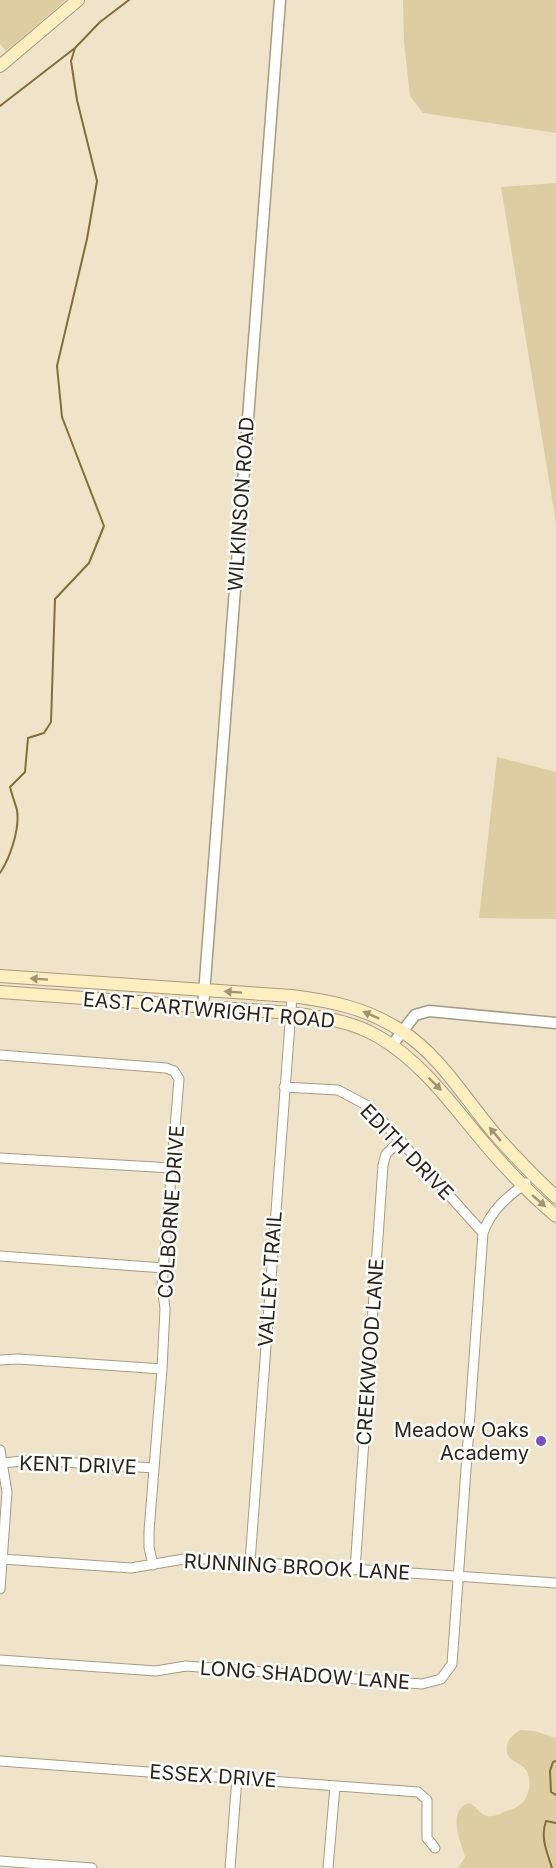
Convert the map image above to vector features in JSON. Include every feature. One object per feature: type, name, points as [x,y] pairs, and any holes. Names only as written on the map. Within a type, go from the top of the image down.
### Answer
[{"type":"main road","points":[[0,66],[78,0]]},
{"type":"main road","name":"EAST CARTWRIGHT ROAD","points":[[0,976],[292,996],[331,1001],[369,1013],[402,1031],[445,1071],[496,1135],[556,1197]]},
{"type":"main road","name":"EAST CARTWRIGHT ROAD","points":[[0,992],[291,1013],[339,1020],[378,1036],[408,1057],[442,1091],[522,1186],[556,1216]]},
{"type":"street","name":"WILKINSON ROAD","points":[[203,1007],[280,0]]},
{"type":"street","name":"VALLEY TRAIL","points":[[250,1562],[292,996]]},
{"type":"street","points":[[392,1045],[415,1015],[429,1011],[556,1023]]},
{"type":"street","name":"COLBORNE DRIVE","points":[[0,1055],[166,1068],[174,1071],[179,1079],[162,1285],[165,1309],[162,1369],[149,1532],[149,1547],[153,1565]]},
{"type":"street","name":"EDITH DRIVE","points":[[284,1087],[338,1090],[370,1107],[483,1233]]},
{"type":"street","name":"CREEKWOOD LANE","points":[[355,1570],[383,1165],[386,1154],[401,1140]]},
{"type":"street","points":[[0,1158],[172,1168]]},
{"type":"street","name":"LONG SHADOW LANE","points":[[0,1660],[156,1671],[186,1666],[422,1684],[441,1679],[452,1664],[483,1233],[494,1211],[535,1176]]},
{"type":"street","points":[[0,1256],[164,1268]]},
{"type":"street","points":[[0,1360],[18,1359],[162,1369]]},
{"type":"street","points":[[0,1450],[7,1492],[0,1589]]},
{"type":"street","name":"KENT DRIVE","points":[[3,1463],[32,1460],[154,1468]]},
{"type":"street","name":"RUNNING BROOK LANE","points":[[2,1559],[131,1568],[190,1558],[556,1583]]},
{"type":"street","name":"ESSEX DRIVE","points":[[0,1761],[418,1792],[425,1797],[428,1804],[427,1838],[435,1848]]},
{"type":"street","points":[[230,1868],[237,1778]]},
{"type":"street","points":[[328,1868],[335,1786]]},
{"type":"street","points":[[0,1862],[92,1868]]},
{"type":"shaded area","points":[[0,0],[66,0],[6,51],[0,44]]},
{"type":"shaded area","points":[[403,0],[556,0],[556,133],[423,113],[410,96],[404,42]]},
{"type":"shaded area","points":[[556,183],[556,523],[501,187]]},
{"type":"shaded area","points":[[497,757],[556,772],[556,919],[479,918]]},
{"type":"shaded area","points":[[520,1730],[535,1731],[556,1738],[556,1868],[458,1868],[465,1857],[457,1827],[458,1812],[462,1807],[469,1803],[485,1815],[494,1816],[517,1807],[526,1797],[528,1774],[524,1768],[510,1758],[507,1752],[510,1739]]},
{"type":"waterway","points":[[0,106],[75,48],[100,22],[129,0]]},
{"type":"waterway","points":[[0,873],[11,851],[18,818],[10,787],[25,772],[28,738],[44,733],[51,722],[55,599],[89,563],[104,526],[62,417],[57,366],[87,239],[97,181],[77,100],[71,61],[75,48]]},
{"type":"waterway","points":[[556,1761],[553,1762],[550,1771],[551,1792],[556,1795]]},
{"type":"waterway","points":[[552,1868],[545,1844],[544,1827],[546,1821],[556,1823]]},
{"type":"place","name":"Meadow Oaks Academy","points":[[541,1441]]}]
